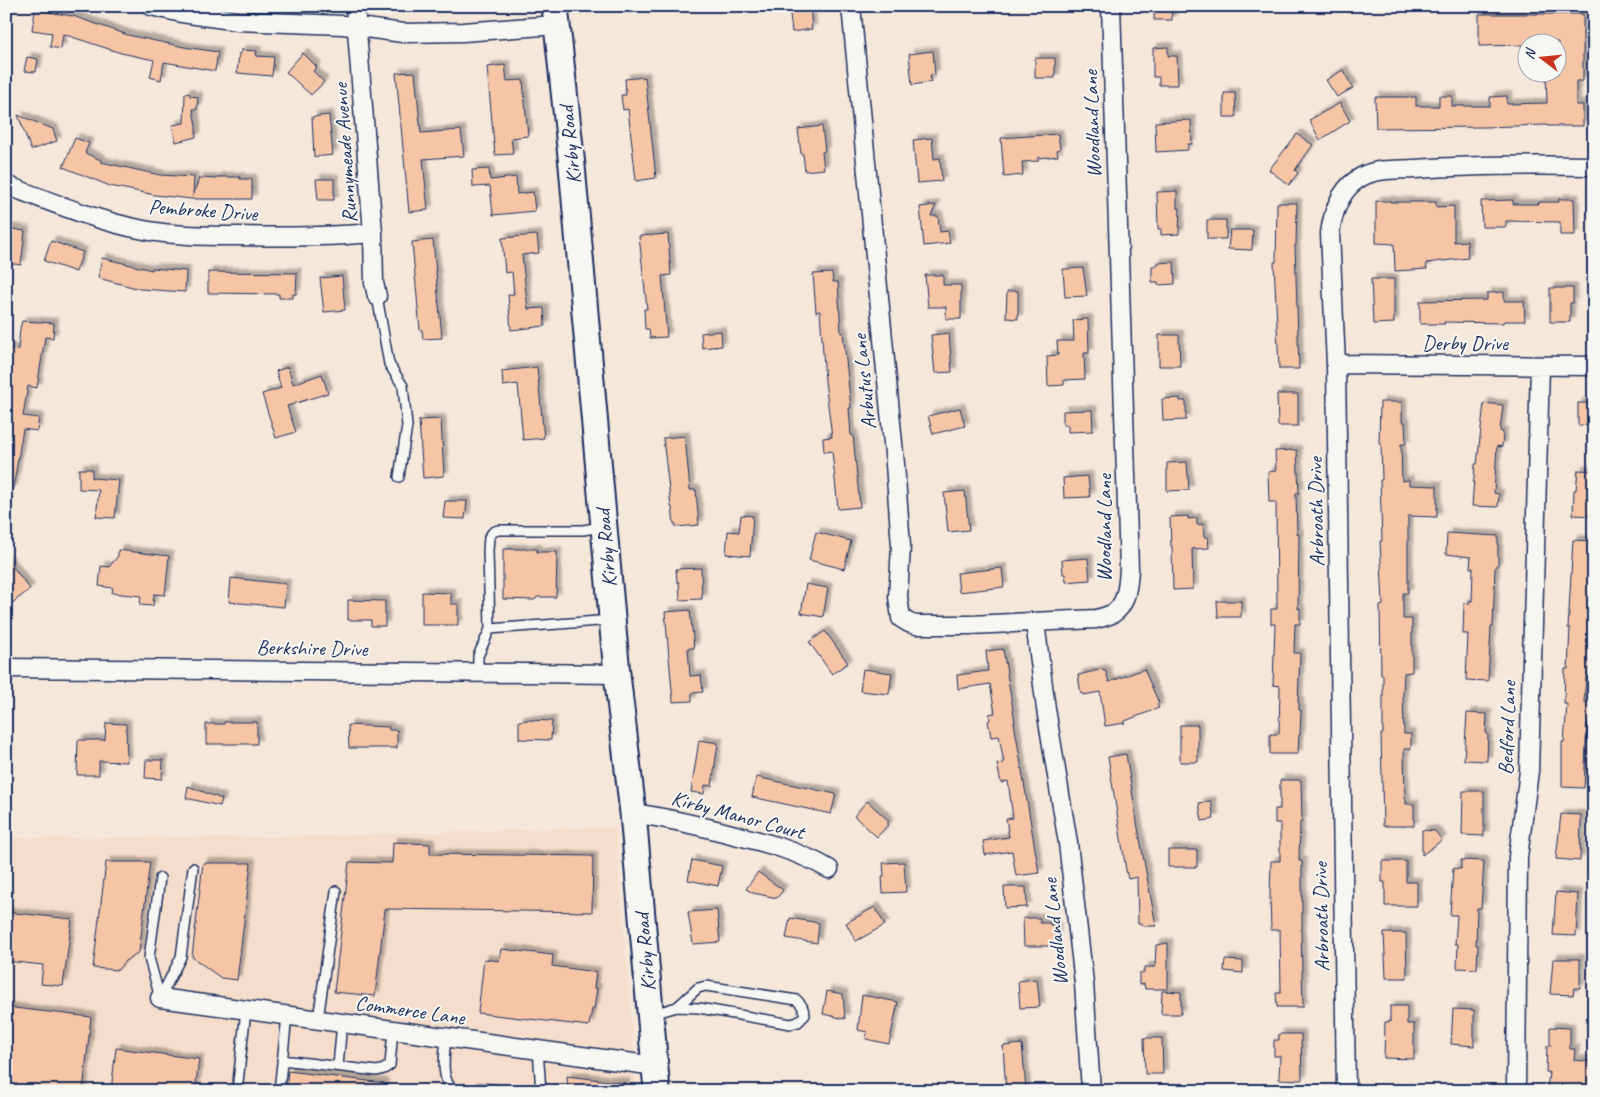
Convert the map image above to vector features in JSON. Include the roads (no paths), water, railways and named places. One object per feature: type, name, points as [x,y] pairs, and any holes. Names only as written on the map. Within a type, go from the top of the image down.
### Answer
[{"type":"main road","name":"Kirby Road","points":[[556,16],[572,166],[617,674],[633,813],[657,1091]]},
{"type":"street","points":[[151,6],[182,13],[238,21],[343,25],[419,33],[556,16]]},
{"type":"street","name":"Runnymeade Avenue","points":[[355,6],[373,233],[374,283],[377,296]]},
{"type":"street","name":"Arbutus Lane","points":[[851,6],[895,464],[901,546],[898,597],[901,618],[916,625],[1035,622]]},
{"type":"street","name":"Woodland Lane","points":[[1091,1091],[1084,983],[1068,843],[1046,709],[1035,622],[1096,620],[1117,610],[1128,588],[1111,6]]},
{"type":"street","name":"Arbroath Drive","points":[[1346,1091],[1336,364],[1330,233],[1332,216],[1340,198],[1349,187],[1362,176],[1377,171],[1433,168],[1594,166]]},
{"type":"street","name":"Pembroke Drive","points":[[6,185],[102,219],[164,233],[194,236],[323,236],[373,233]]},
{"type":"street","name":"Derby Drive","points":[[1336,364],[1594,366]]},
{"type":"street","name":"Bedford Lane","points":[[1516,1091],[1518,857],[1529,771],[1540,366]]},
{"type":"street","name":"Berkshire Drive","points":[[6,668],[617,674]]},
{"type":"street","name":"Kirby Manor Court","points":[[633,813],[687,822],[766,843],[800,853],[829,869]]},
{"type":"street","name":"Commerce Lane","points":[[160,998],[655,1066]]},
{"type":"lane","points":[[377,296],[389,364],[403,386],[407,426],[399,476]]},
{"type":"lane","points":[[478,673],[478,656],[490,629],[488,551],[489,538],[492,532],[498,530],[583,530],[604,526]]},
{"type":"lane","points":[[490,629],[612,620]]},
{"type":"lane","points":[[160,998],[181,957],[192,868]]},
{"type":"lane","points":[[160,878],[149,958],[160,998]]},
{"type":"lane","points":[[318,1020],[336,891]]},
{"type":"lane","points":[[650,1015],[677,1007],[698,1008],[791,1024],[798,1022],[805,1015],[802,1006],[797,1000],[706,986],[698,988],[677,1007]]},
{"type":"lane","points":[[237,1091],[246,1010]]},
{"type":"lane","points":[[279,1091],[287,1016]]},
{"type":"lane","points":[[338,1066],[342,1023]]},
{"type":"lane","points":[[282,1060],[377,1071],[384,1070],[390,1064],[393,1030]]},
{"type":"lane","points":[[446,1037],[445,1080],[454,1091]]},
{"type":"lane","points":[[538,1050],[541,1091]]},
{"type":"lane","points":[[474,1091],[480,1088],[512,1091]]}]
